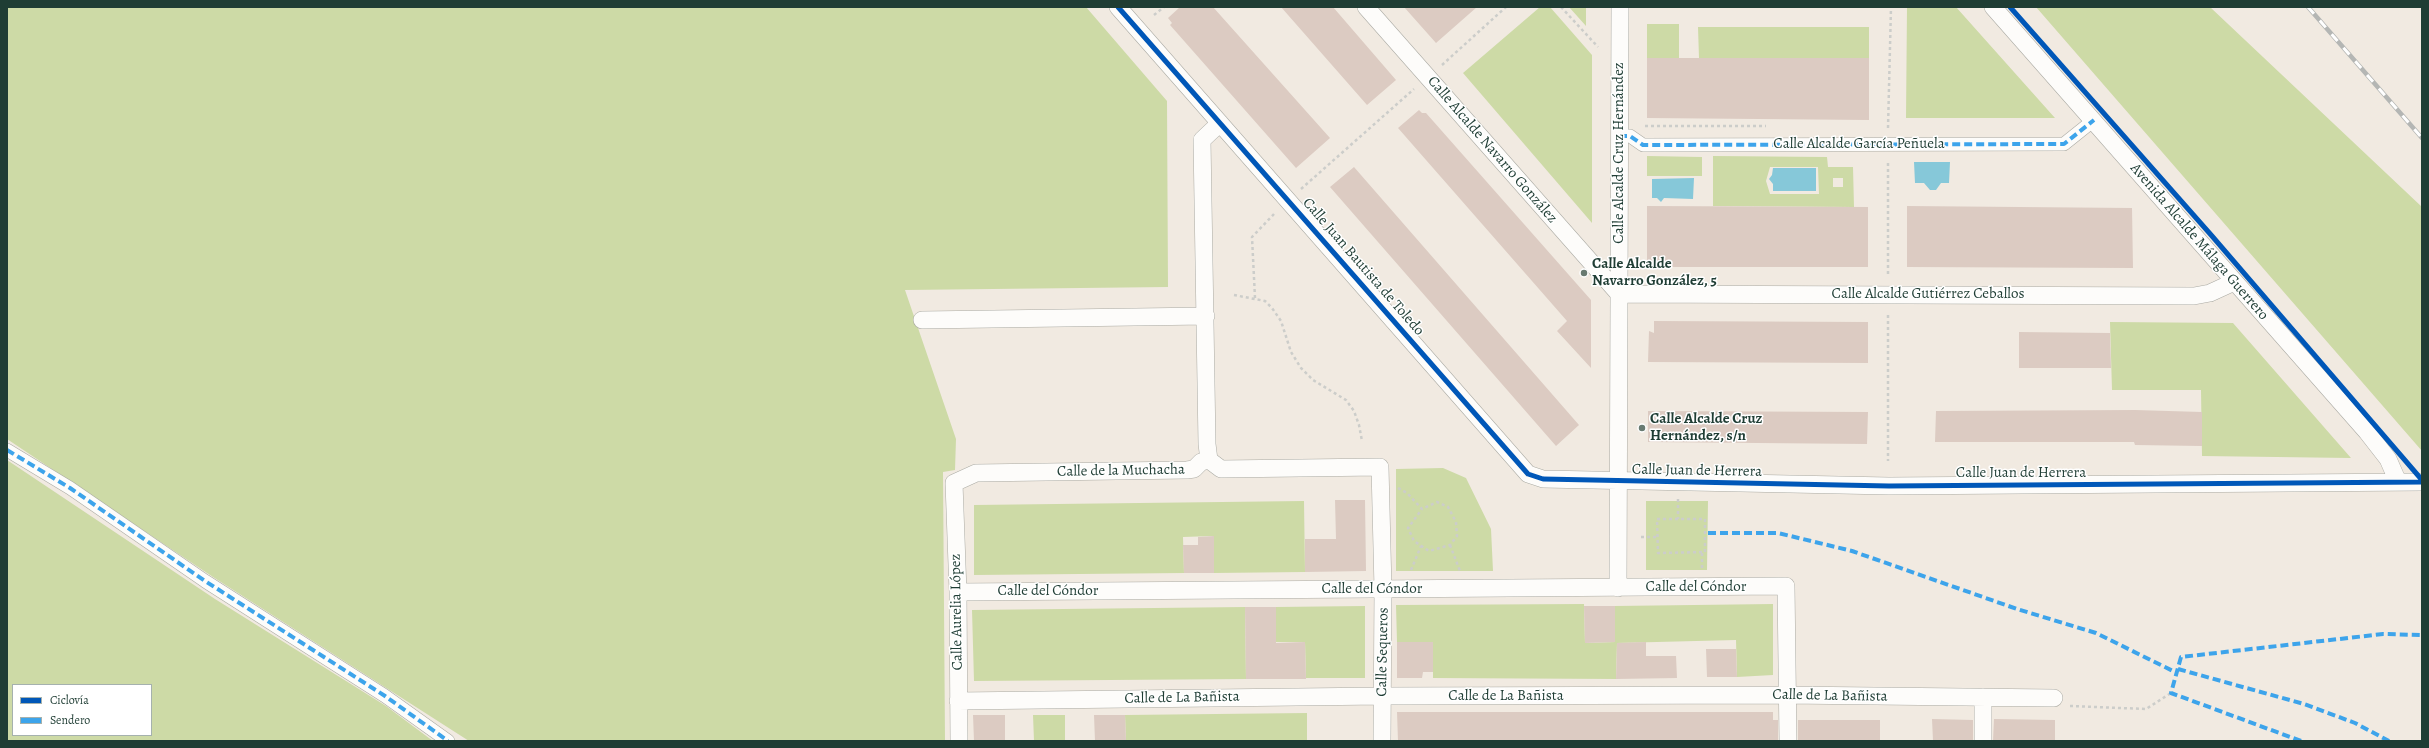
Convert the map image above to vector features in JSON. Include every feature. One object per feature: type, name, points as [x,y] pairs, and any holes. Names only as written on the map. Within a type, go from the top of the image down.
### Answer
[{"type":"street","name":"Calle Juan Bautista de Toledo","points":[[1118,7],[1528,474],[1543,479],[1620,481]]},
{"type":"street","name":"Calle Alcalde Navarro González","points":[[1366,7],[1619,294]]},
{"type":"street","name":"Calle Alcalde Cruz Hernández","points":[[1618,588],[1620,481],[1620,7]]},
{"type":"street","name":"Avenida Alcalde Málaga Guerrero","points":[[1993,7],[2367,432],[2388,459],[2398,482]]},
{"type":"street","name":"Calle Alcalde García Peñuela","points":[[1619,136],[1630,136],[1643,145],[2064,144],[2094,120]]},
{"type":"street","points":[[1209,460],[1207,444],[1202,140],[1220,123]]},
{"type":"street","name":"Calle Alcalde Gutiérrez Ceballos","points":[[1619,294],[2194,296],[2210,293],[2234,282]]},
{"type":"street","points":[[922,320],[1206,316]]},
{"type":"street","points":[[7,450],[70,488],[205,581],[385,696],[448,741]]},
{"type":"street","name":"Calle Sequeros","points":[[1209,460],[1221,470],[1380,467],[1383,589],[1382,741]]},
{"type":"street","name":"Calle de la Muchacha","points":[[954,483],[976,473],[1194,470],[1201,462],[1209,460]]},
{"type":"street","name":"Calle Juan de Herrera","points":[[1620,481],[1889,486],[2422,482]]},
{"type":"street","name":"Calle Aurelia López","points":[[954,483],[958,592],[959,741]]},
{"type":"street","name":"Calle del Cóndor","points":[[958,592],[1786,586],[1786,695]]},
{"type":"street","points":[[1786,695],[1788,741]]},
{"type":"street","name":"Calle de La Bañista","points":[[958,701],[1382,696],[1786,695],[1984,697],[2061,702]]},
{"type":"street","points":[[1983,741],[1984,697]]},
{"type":"path","points":[[1154,15],[1164,7]]},
{"type":"path","points":[[1467,42],[1506,7]]},
{"type":"path","points":[[1562,7],[1598,47]]},
{"type":"path","points":[[1888,108],[1891,7]]},
{"type":"path","points":[[1289,200],[1404,99]]},
{"type":"path","points":[[1888,164],[1888,274]]},
{"type":"path","points":[[1255,298],[1252,237],[1273,215]]},
{"type":"path","points":[[1234,296],[1255,298],[1265,301],[1272,308],[1280,321],[1290,352],[1301,368],[1313,380],[1346,400],[1354,411],[1360,425],[1362,441]]},
{"type":"path","points":[[1888,316],[1888,462]]},
{"type":"path","points":[[1395,486],[1407,493],[1422,509]]},
{"type":"path","points":[[1678,501],[1678,519]]},
{"type":"path","points":[[1437,502],[1448,507],[1456,522],[1457,536],[1450,545],[1429,551],[1414,541],[1408,528],[1422,509],[1437,502]]},
{"type":"path","points":[[1705,518],[1705,552],[1658,553],[1657,519],[1678,519],[1705,518]]},
{"type":"path","points":[[1641,537],[1658,537]]},
{"type":"path","points":[[1450,545],[1460,574]]},
{"type":"path","points":[[1411,574],[1421,546]]},
{"type":"path","points":[[1702,552],[1702,574]]},
{"type":"path","points":[[2061,702],[2146,709],[2171,693]]},
{"type":"green space","points":[[7,7],[1086,7],[1167,101],[1168,287],[905,290],[956,439],[955,470],[943,472],[945,741],[469,741],[213,577],[7,439]]},
{"type":"green space","points":[[1540,7],[1550,7],[1592,55],[1592,223],[1463,73]]},
{"type":"green space","points":[[1569,7],[1586,7],[1586,26]]},
{"type":"green space","points":[[1907,7],[1956,7],[2055,118],[1906,118]]},
{"type":"green space","points":[[2036,7],[2210,7],[2422,207],[2422,451]]},
{"type":"green space","points":[[1647,24],[1679,24],[1679,58],[1647,58]]},
{"type":"green space","points":[[1698,27],[1869,27],[1869,58],[1699,58]]},
{"type":"green space","points":[[1647,156],[1702,157],[1702,176],[1647,176]]},
{"type":"green space","points":[[1713,156],[1827,157],[1828,167],[1853,167],[1854,207],[1713,206]],"holes":[[[1770,167],[1818,167],[1819,194],[1770,194],[1766,181]],[[1833,178],[1843,178],[1843,187],[1833,187]]]},
{"type":"green space","points":[[2110,322],[2233,323],[2351,458],[2202,456],[2201,390],[2112,390]]},
{"type":"green space","points":[[7,460],[215,599],[386,706],[433,741],[7,741]]},
{"type":"green space","points":[[1443,468],[1466,478],[1491,529],[1493,571],[1396,571],[1396,469]]},
{"type":"green space","points":[[1304,501],[1305,572],[1214,573],[1213,536],[1183,537],[1184,573],[974,575],[974,505]]},
{"type":"green space","points":[[1646,501],[1708,501],[1707,570],[1646,570]]},
{"type":"green space","points":[[1584,604],[1585,643],[1615,642],[1615,606],[1773,604],[1773,675],[1737,677],[1736,640],[1617,643],[1616,679],[1433,678],[1433,643],[1397,642],[1396,605]]},
{"type":"green space","points":[[1365,606],[1365,678],[1306,678],[1305,642],[1276,642],[1276,607]]},
{"type":"green space","points":[[1245,607],[1246,679],[974,681],[972,610]]},
{"type":"green space","points":[[1307,713],[1307,741],[1126,741],[1125,715]]},
{"type":"green space","points":[[1033,715],[1065,715],[1065,741],[1034,741]]},
{"type":"water","points":[[1914,162],[1950,162],[1949,183],[1941,183],[1936,190],[1930,190],[1924,183],[1915,183]]},
{"type":"water","points":[[1773,168],[1816,168],[1816,191],[1773,191],[1773,184],[1769,179],[1772,175]]},
{"type":"water","points":[[1694,178],[1693,199],[1664,198],[1661,202],[1657,198],[1652,198],[1652,179]]},
{"type":"building","points":[[1180,7],[1213,7],[1330,138],[1296,168],[1170,25],[1172,23],[1168,18]]},
{"type":"building","points":[[1281,7],[1333,7],[1396,80],[1367,105]]},
{"type":"building","points":[[1404,7],[1477,7],[1436,43]]},
{"type":"building","points":[[1647,58],[1869,58],[1869,120],[1647,118]]},
{"type":"building","points":[[1419,110],[1422,113],[1426,113],[1591,300],[1591,368],[1557,331],[1567,321],[1398,128]]},
{"type":"building","points":[[1354,167],[1579,425],[1556,446],[1330,187]]},
{"type":"building","points":[[1647,206],[1868,207],[1868,267],[1647,267]]},
{"type":"building","points":[[1907,206],[2132,208],[2133,268],[1907,267]]},
{"type":"building","points":[[1654,321],[1868,322],[1868,363],[1648,362],[1649,331],[1654,333]]},
{"type":"building","points":[[2019,332],[2110,333],[2111,368],[2019,368]]},
{"type":"building","points":[[2135,410],[2202,412],[2202,446],[2135,445],[2134,442],[1935,442],[1936,411]]},
{"type":"building","points":[[1648,411],[1868,412],[1867,444],[1648,442]]},
{"type":"building","points":[[1335,500],[1365,500],[1366,571],[1305,572],[1305,539],[1336,539]]},
{"type":"building","points":[[1214,536],[1214,573],[1184,573],[1183,545],[1198,545],[1198,537]]},
{"type":"building","points":[[1584,606],[1615,606],[1615,642],[1585,643]]},
{"type":"building","points":[[1245,607],[1276,607],[1276,643],[1305,642],[1306,679],[1246,679]]},
{"type":"building","points":[[1397,642],[1433,642],[1433,672],[1423,672],[1422,678],[1397,678]]},
{"type":"building","points":[[1646,642],[1646,656],[1676,656],[1677,678],[1616,679],[1617,643]]},
{"type":"building","points":[[1706,649],[1736,649],[1737,677],[1707,677]]},
{"type":"building","points":[[1397,712],[1773,712],[1773,720],[1778,720],[1778,741],[1398,741]]},
{"type":"building","points":[[973,715],[1005,715],[1005,741],[974,741]]},
{"type":"building","points":[[1094,715],[1125,715],[1126,740],[1095,741]]},
{"type":"building","points":[[1932,719],[1973,720],[1973,741],[1933,741]]},
{"type":"building","points":[[1994,719],[2055,720],[2055,741],[1993,741]]},
{"type":"building","points":[[1798,720],[1880,720],[1880,741],[1798,741]]},
{"type":"railway","points":[[2308,7],[2422,138]]},
{"type":"marked path","points":[[1619,136],[1630,136],[1643,145],[2064,144],[2094,120]]},
{"type":"marked path","points":[[7,450],[70,488],[205,581],[385,696],[448,741]]},
{"type":"marked path","points":[[1708,533],[1778,533],[1852,551],[2017,609],[2096,633],[2177,673]]},
{"type":"marked path","points":[[2301,741],[2171,693],[2181,657],[2383,634],[2422,635]]},
{"type":"marked path","points":[[2178,669],[2304,704],[2355,723],[2389,741]]},
{"type":"cycle path","points":[[1118,7],[1528,474],[1543,479],[1889,486],[2422,482]]},
{"type":"cycle path","points":[[2010,7],[2212,236],[2422,480]]},
{"type":"place","name":"Calle Alcalde Navarro González, 5","points":[[1584,273]]},
{"type":"place","name":"Calle Alcalde Cruz Hernández, s/n","points":[[1642,428]]}]
